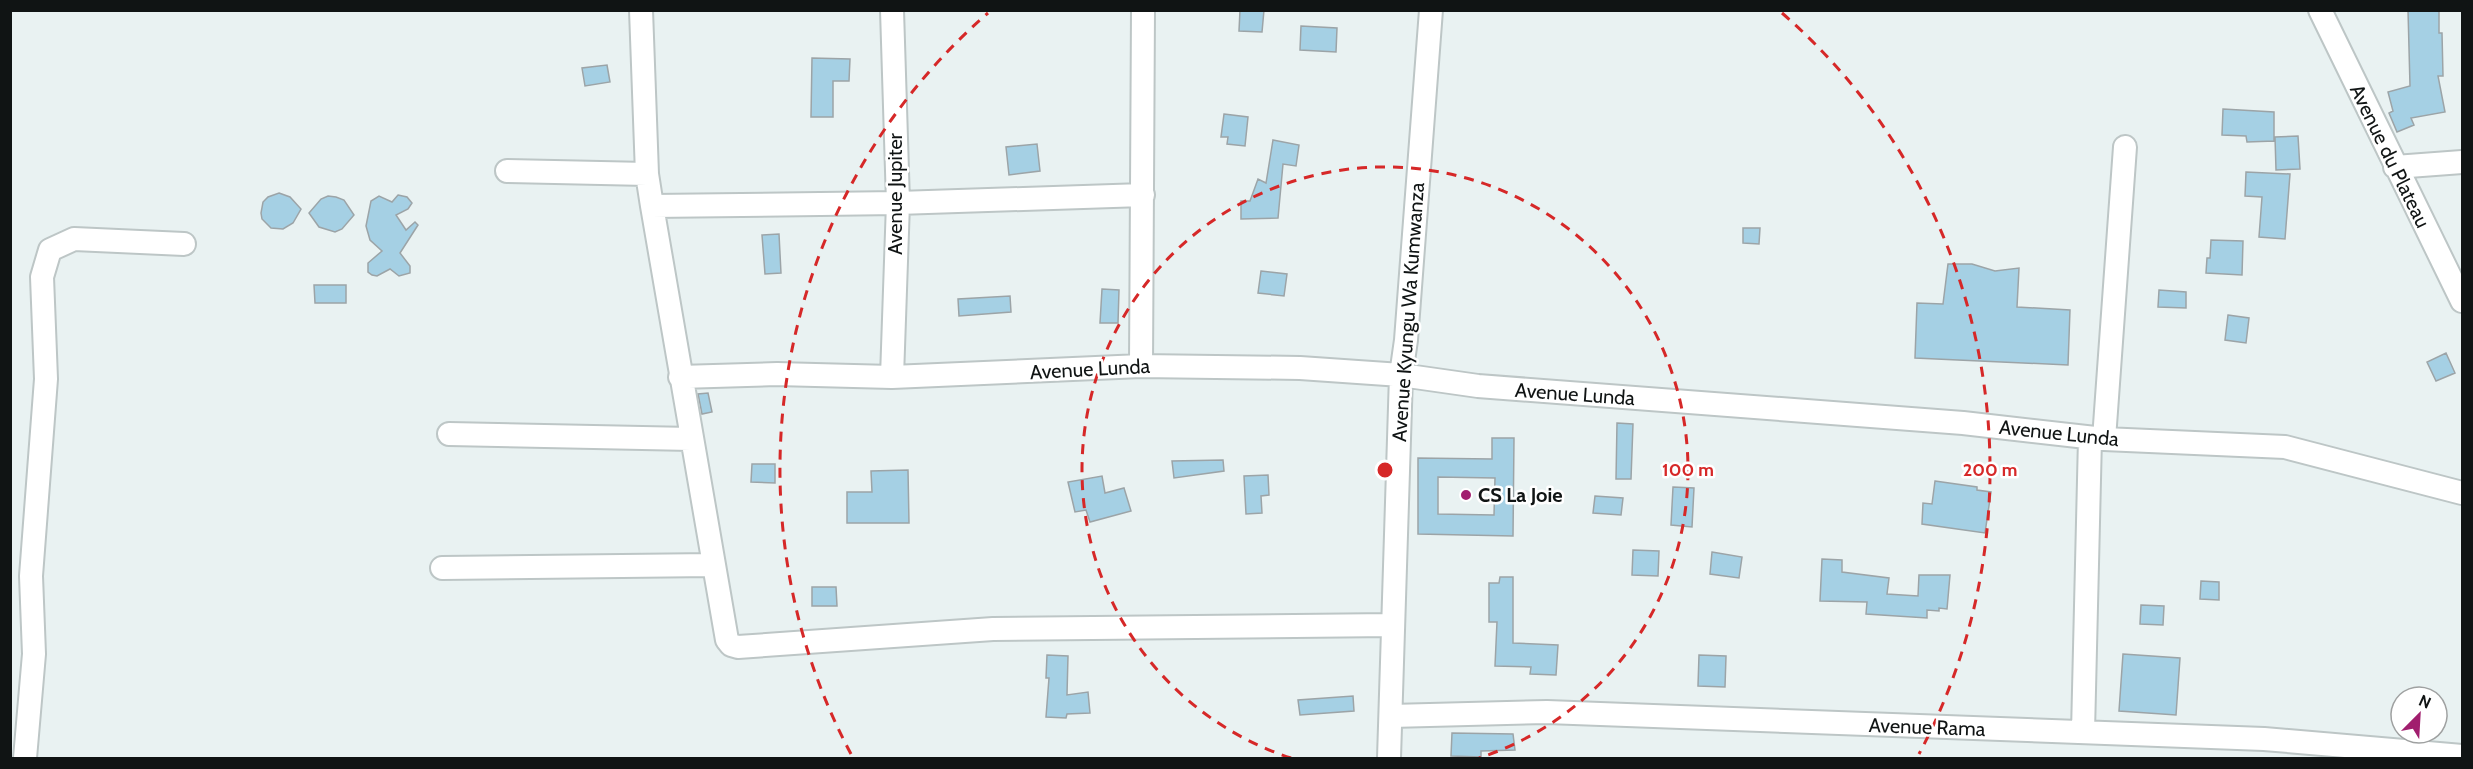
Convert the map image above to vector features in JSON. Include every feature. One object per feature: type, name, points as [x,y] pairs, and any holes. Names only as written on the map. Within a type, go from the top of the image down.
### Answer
[{"type":"street","points":[[641,10],[647,174],[713,564],[727,640],[731,645],[738,647],[993,629],[1392,625]]},
{"type":"street","name":"Avenue Jupiter","points":[[892,10],[898,203],[892,377]]},
{"type":"street","points":[[1141,366],[1143,10]]},
{"type":"street","name":"Avenue Kyungu Wa Kumwanza","points":[[1389,759],[1401,375],[1406,340],[1431,10]]},
{"type":"street","name":"Avenue du Plateau","points":[[2320,10],[2463,301]]},
{"type":"street","points":[[2083,732],[2097,438],[2125,147]]},
{"type":"street","points":[[2396,167],[2463,162]]},
{"type":"street","points":[[507,171],[647,174]]},
{"type":"street","points":[[652,206],[898,203],[1143,195]]},
{"type":"street","points":[[25,759],[34,654],[32,566],[46,379],[42,278],[50,250],[74,238],[184,244]]},
{"type":"street","name":"Avenue Lunda","points":[[680,377],[777,374],[892,377],[1141,366],[1300,368],[1401,375],[1478,386],[1963,423],[2097,438],[2285,447],[2463,493]]},
{"type":"street","points":[[449,434],[691,440]]},
{"type":"street","points":[[442,568],[713,564]]},
{"type":"street","name":"Avenue Rama","points":[[1391,716],[1547,712],[2265,740],[2463,756]]},
{"type":"building","points":[[1240,10],[1264,10],[1262,32],[1239,31]]},
{"type":"building","points":[[2408,10],[2439,10],[2443,76],[2438,76],[2445,112],[2411,118],[2414,125],[2397,132],[2389,113],[2393,111],[2388,92],[2410,86]]},
{"type":"building","points":[[1301,26],[1337,28],[1336,52],[1300,50]]},
{"type":"building","points":[[812,58],[850,59],[849,81],[833,81],[833,117],[811,117]]},
{"type":"building","points":[[607,65],[610,82],[585,86],[582,68]]},
{"type":"building","points":[[2223,109],[2274,112],[2274,141],[2247,142],[2246,136],[2222,135]]},
{"type":"building","points":[[1224,114],[1248,117],[1245,146],[1227,144],[1228,137],[1221,137]]},
{"type":"building","points":[[2298,136],[2300,169],[2276,170],[2275,137]]},
{"type":"building","points":[[1273,140],[1299,145],[1296,166],[1283,164],[1278,218],[1241,219],[1241,201],[1250,201],[1258,179],[1266,183]]},
{"type":"building","points":[[1037,144],[1040,171],[1009,175],[1006,147]]},
{"type":"building","points":[[2246,172],[2290,174],[2285,239],[2259,237],[2262,197],[2245,196]]},
{"type":"building","points":[[279,193],[290,197],[301,209],[293,223],[283,229],[271,228],[262,219],[261,213],[263,202],[268,197]]},
{"type":"building","points":[[398,195],[407,197],[412,203],[408,209],[396,215],[406,230],[415,222],[418,225],[400,253],[410,266],[410,273],[399,276],[390,269],[377,276],[372,275],[368,272],[368,263],[382,251],[370,240],[366,226],[371,201],[379,196],[392,202]]},
{"type":"building","points":[[328,196],[344,200],[354,215],[342,229],[335,232],[319,227],[309,213],[321,199]]},
{"type":"building","points":[[1743,228],[1760,228],[1759,244],[1743,243]]},
{"type":"building","points":[[779,234],[781,273],[765,274],[762,235]]},
{"type":"building","points":[[2211,240],[2243,241],[2242,275],[2206,273]]},
{"type":"building","points":[[1948,264],[1972,264],[1995,271],[2019,268],[2017,307],[2070,310],[2068,365],[1915,358],[1917,303],[1943,304]]},
{"type":"building","points":[[1261,271],[1287,274],[1284,296],[1258,293]]},
{"type":"building","points":[[314,285],[346,285],[346,303],[315,303]]},
{"type":"building","points":[[1102,289],[1119,290],[1118,323],[1100,323]]},
{"type":"building","points":[[2159,290],[2186,292],[2186,308],[2158,307]]},
{"type":"building","points":[[1010,296],[1011,312],[959,316],[958,299]]},
{"type":"building","points":[[2228,315],[2249,318],[2246,343],[2225,340]]},
{"type":"building","points":[[2446,353],[2455,373],[2436,381],[2427,362]]},
{"type":"building","points":[[708,393],[712,412],[702,414],[698,394]]},
{"type":"building","points":[[1617,423],[1633,424],[1631,479],[1616,479]]},
{"type":"building","points":[[1492,438],[1514,438],[1513,536],[1418,534],[1418,458],[1492,459]],"holes":[[[1438,477],[1495,478],[1494,515],[1438,514]]]},
{"type":"building","points":[[1223,460],[1224,471],[1174,478],[1172,461]]},
{"type":"building","points":[[752,464],[775,464],[775,483],[751,482]]},
{"type":"building","points":[[908,470],[909,523],[847,523],[847,492],[872,492],[871,471]]},
{"type":"building","points":[[1268,475],[1269,495],[1261,496],[1262,513],[1246,514],[1244,476]]},
{"type":"building","points":[[1102,476],[1105,493],[1124,488],[1131,511],[1090,522],[1086,510],[1075,512],[1068,482]]},
{"type":"building","points":[[1935,481],[1977,487],[1977,490],[1991,492],[1985,533],[1922,524],[1923,503],[1932,504]]},
{"type":"building","points":[[1673,487],[1694,488],[1692,527],[1671,525]]},
{"type":"building","points":[[1595,496],[1623,498],[1621,515],[1593,513]]},
{"type":"building","points":[[1633,550],[1659,551],[1658,576],[1632,575]]},
{"type":"building","points":[[1712,552],[1742,557],[1739,578],[1710,574]]},
{"type":"building","points":[[1822,559],[1842,560],[1842,572],[1889,578],[1887,594],[1918,596],[1919,575],[1950,575],[1947,609],[1927,610],[1927,618],[1866,614],[1867,602],[1820,601]]},
{"type":"building","points":[[1500,577],[1513,577],[1513,643],[1558,645],[1556,675],[1530,674],[1531,667],[1495,666],[1497,622],[1489,622],[1489,583],[1499,583]]},
{"type":"building","points":[[2201,581],[2219,582],[2219,600],[2200,599]]},
{"type":"building","points":[[812,587],[836,587],[837,606],[812,606]]},
{"type":"building","points":[[2141,605],[2164,606],[2163,625],[2140,624]]},
{"type":"building","points":[[2123,654],[2180,658],[2176,715],[2119,711]]},
{"type":"building","points":[[1047,655],[1068,656],[1067,695],[1088,692],[1090,713],[1067,714],[1066,718],[1046,717],[1049,678],[1046,678]]},
{"type":"building","points":[[1699,655],[1726,656],[1725,687],[1698,686]]},
{"type":"building","points":[[1353,696],[1354,711],[1300,715],[1298,700]]},
{"type":"building","points":[[1452,733],[1513,734],[1515,750],[1481,751],[1481,757],[1451,756]]},
{"type":"place","name":"CS La Joie","points":[[1466,495]]}]
